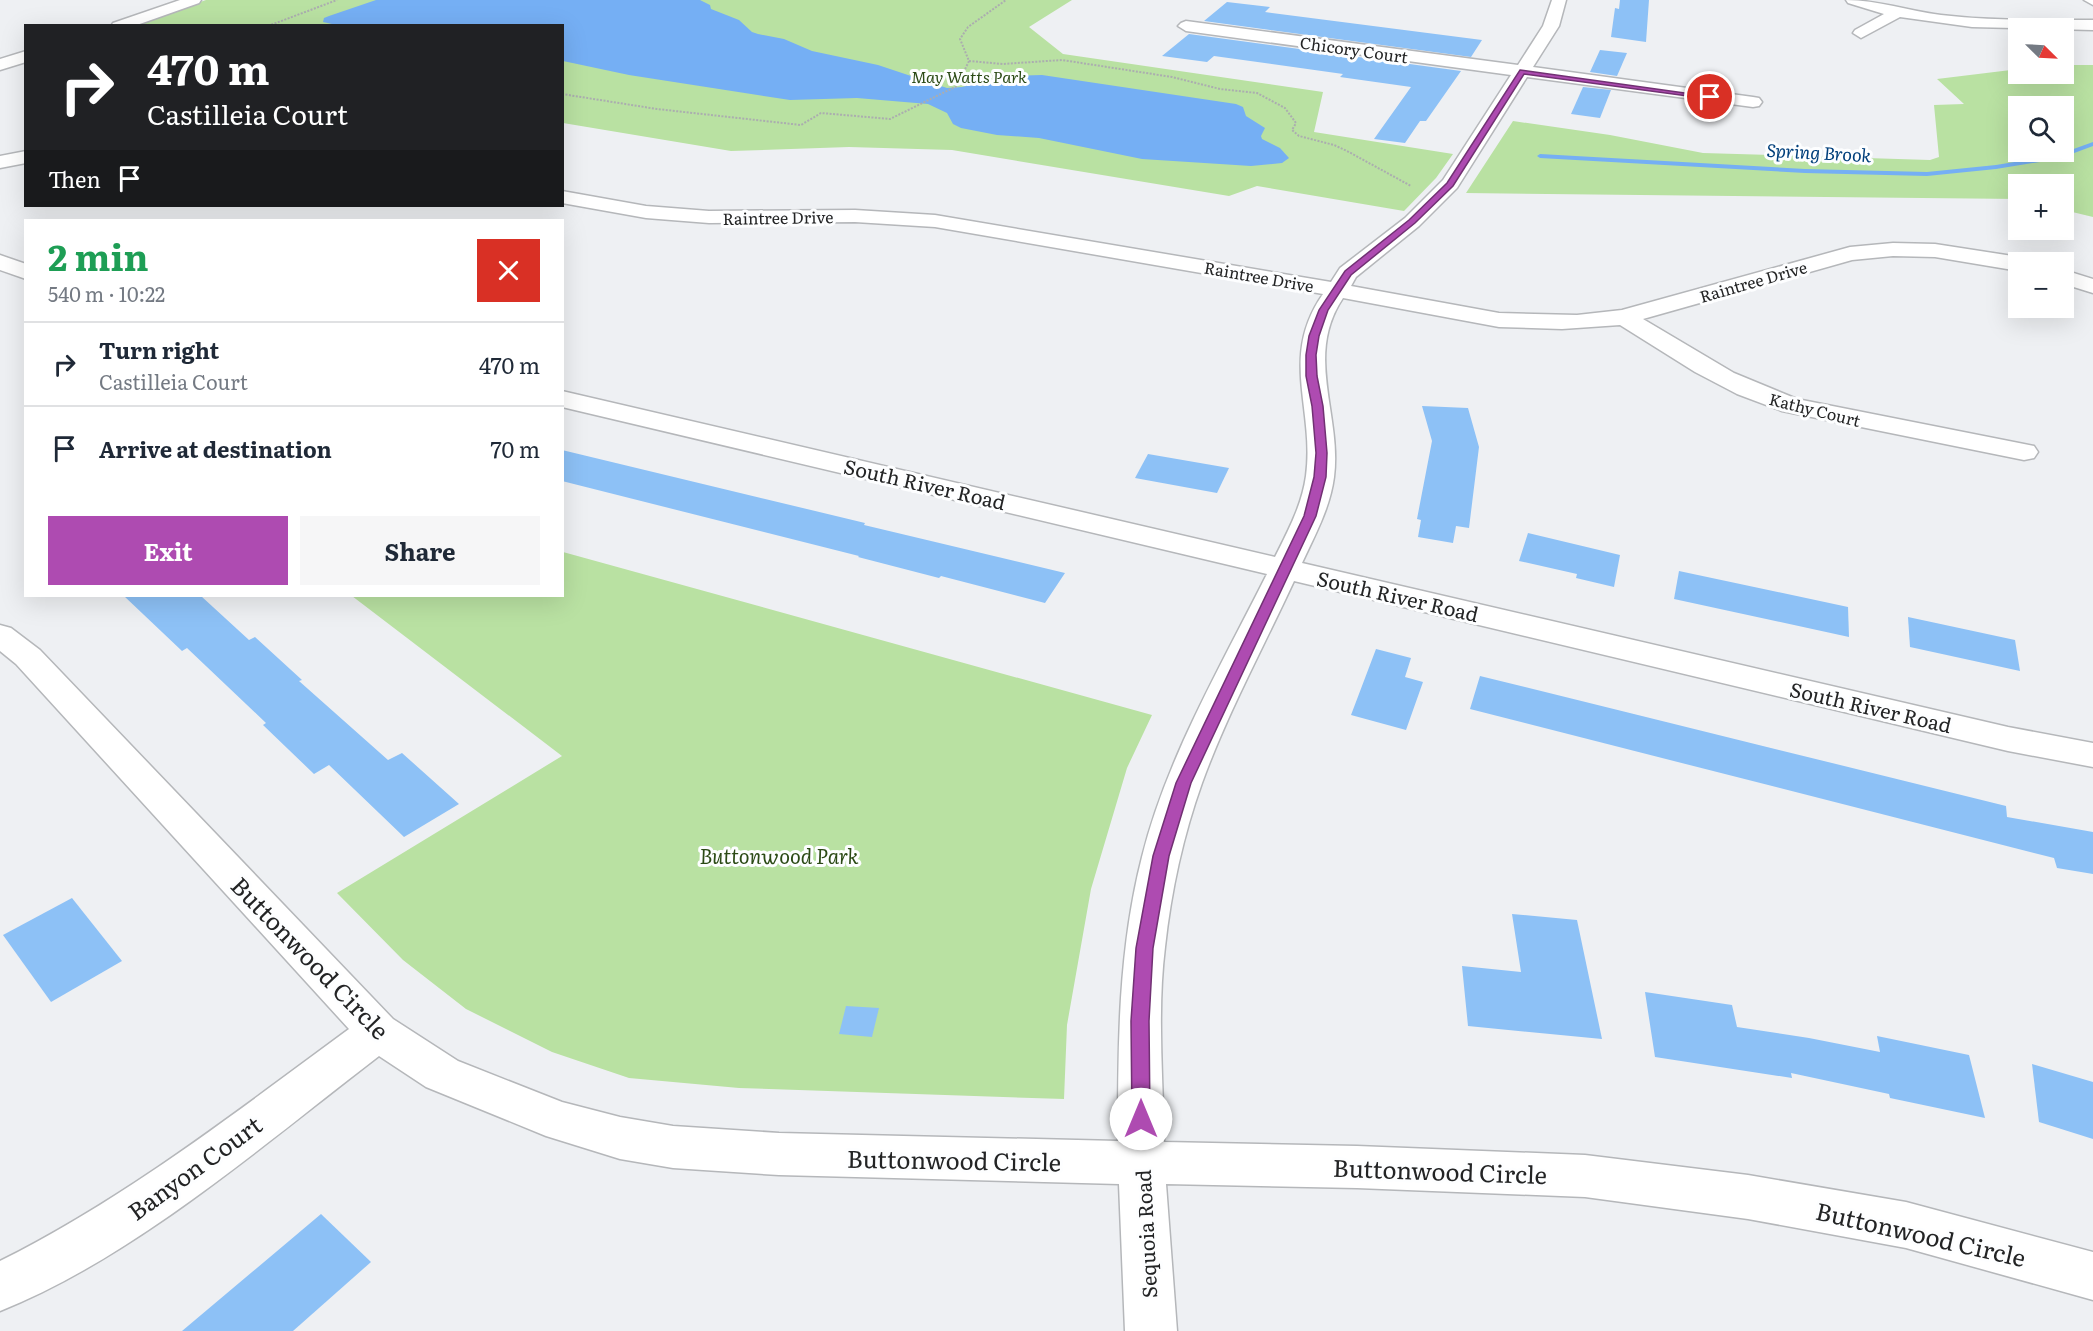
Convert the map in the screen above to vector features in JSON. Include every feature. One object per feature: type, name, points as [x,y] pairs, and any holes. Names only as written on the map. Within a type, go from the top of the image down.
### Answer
[{"type":"street","points":[[124,24],[194,0]]},
{"type":"street","name":"Sequoia Road","points":[[1151,1331],[1141,1162],[1140,1021],[1144,948],[1161,856],[1184,783],[1211,721],[1310,516],[1320,477],[1321,453],[1312,376],[1311,355],[1314,336],[1323,310],[1348,273],[1412,222],[1450,184],[1551,26],[1559,0]]},
{"type":"street","points":[[1853,0],[1896,13],[1982,24],[2093,25]]},
{"type":"street","points":[[1861,33],[1896,13]]},
{"type":"street","name":"Chicory Court","points":[[1186,27],[1753,102]]},
{"type":"street","points":[[0,64],[23,48]]},
{"type":"street","points":[[0,162],[24,157]]},
{"type":"street","name":"Raintree Drive","points":[[564,197],[646,212],[699,217],[855,216],[936,221],[1499,320],[1559,323],[1624,317],[1850,254],[1872,251],[1917,249],[1957,252],[2008,262]]},
{"type":"street","points":[[0,262],[24,271]]},
{"type":"street","points":[[2074,280],[2093,286]]},
{"type":"street","name":"Kathy Court","points":[[1624,317],[1703,368],[1759,395],[1791,406],[2024,452]]},
{"type":"street","name":"South River Road","points":[[564,399],[2008,739],[2093,755]]},
{"type":"street","name":"Buttonwood Circle","points":[[0,635],[28,657],[378,1032],[442,1074],[562,1122],[620,1138],[673,1147],[779,1154],[943,1160],[1357,1167],[1585,1176],[1748,1197],[1906,1226],[2093,1276]]},
{"type":"street","name":"Banyon Court","points":[[0,1287],[35,1270],[126,1217],[378,1032]]},
{"type":"path","points":[[273,24],[337,0]]},
{"type":"path","points":[[969,61],[960,39],[968,27],[1006,0]]},
{"type":"path","points":[[969,61],[1003,64],[1062,60],[1172,77],[1220,89],[1257,93],[1285,108],[1296,123],[1292,130],[1299,136],[1334,145],[1383,173],[1412,186]]},
{"type":"path","points":[[564,94],[657,109],[801,125],[821,113],[890,119],[957,86],[969,61]]},
{"type":"green space","name":"May Watts Park","points":[[206,0],[1072,0],[1029,27],[1063,54],[1323,92],[1314,132],[1453,154],[1436,178],[1404,211],[1257,186],[1229,196],[952,150],[849,147],[731,151],[564,123],[564,24],[137,24]]},
{"type":"green space","points":[[2074,65],[2093,65],[2093,217],[2074,212],[2074,174],[2008,174],[2008,199],[1466,193],[1513,121],[1610,135],[1703,153],[1930,160],[1939,157],[1934,105],[1964,104],[1937,79],[2008,70],[2008,84],[2074,84]]},
{"type":"green space","name":"Buttonwood Park","points":[[564,552],[1152,715],[1127,768],[1091,889],[1067,1025],[1064,1099],[739,1088],[629,1078],[552,1052],[466,1009],[403,960],[337,893],[562,756],[353,597],[564,597]]},
{"type":"water","points":[[376,0],[700,0],[710,5],[711,9],[739,20],[752,32],[784,39],[812,51],[878,65],[947,88],[962,87],[1009,76],[1042,75],[1236,104],[1243,107],[1246,116],[1265,128],[1262,139],[1280,148],[1289,158],[1282,163],[1251,166],[1142,159],[1039,138],[997,135],[961,128],[953,124],[947,113],[928,104],[857,98],[790,100],[629,75],[564,61],[564,24],[332,24],[323,22],[324,18]]},
{"type":"building","points":[[1620,0],[1649,0],[1646,42],[1611,37],[1615,8],[1619,9]]},
{"type":"building","points":[[1227,2],[1270,7],[1265,12],[1482,40],[1471,57],[1204,21]]},
{"type":"building","points":[[1189,34],[1461,71],[1426,121],[1420,121],[1405,143],[1374,139],[1411,87],[1340,77],[1343,74],[1214,56],[1207,62],[1162,56]]},
{"type":"building","points":[[1600,50],[1627,53],[1617,76],[1590,72]]},
{"type":"building","points":[[1583,87],[1611,90],[1600,118],[1571,114]]},
{"type":"building","points":[[1422,406],[1468,408],[1479,447],[1469,528],[1456,526],[1453,543],[1418,537],[1421,520],[1417,519],[1432,441]]},
{"type":"building","points":[[564,450],[1065,573],[1045,603],[564,482]]},
{"type":"building","points":[[1148,454],[1229,468],[1217,493],[1135,478]]},
{"type":"building","points":[[1528,533],[1620,555],[1614,587],[1576,578],[1577,574],[1519,561]]},
{"type":"building","points":[[1679,571],[1848,607],[1849,637],[1674,599]]},
{"type":"building","points":[[125,597],[202,597],[249,640],[255,637],[302,680],[299,681],[388,760],[402,753],[459,804],[404,837],[329,765],[314,774],[263,725],[266,723],[187,648],[182,651]]},
{"type":"building","points":[[1908,617],[2015,640],[2020,671],[1910,647]]},
{"type":"building","points":[[1376,649],[1411,658],[1405,677],[1423,682],[1406,730],[1351,715]]},
{"type":"building","points":[[1480,676],[2006,806],[2007,817],[2093,832],[2093,874],[2057,868],[2054,858],[1470,709]]},
{"type":"building","points":[[72,898],[122,961],[51,1002],[3,935]]},
{"type":"building","points":[[1512,914],[1577,920],[1602,1039],[1468,1026],[1462,966],[1521,972]]},
{"type":"building","points":[[1645,992],[1732,1005],[1737,1027],[1880,1052],[1877,1036],[1969,1055],[1985,1118],[1890,1098],[1889,1094],[1791,1073],[1792,1078],[1655,1057]]},
{"type":"building","points":[[846,1006],[879,1008],[872,1037],[839,1034]]},
{"type":"building","points":[[2032,1064],[2093,1082],[2093,1139],[2039,1122]]},
{"type":"building","points":[[321,1214],[371,1262],[293,1331],[182,1331]]},
{"type":"waterway","name":"Spring Brook","points":[[1540,156],[1805,171],[1927,174],[1996,167],[2058,157],[2093,144]]},
{"type":"route","points":[[1141,1119],[1140,1021],[1144,948],[1161,856],[1184,783],[1211,721],[1310,516],[1320,477],[1321,453],[1311,355],[1314,336],[1323,310],[1348,273],[1424,212],[1450,184],[1522,72],[1710,97]]}]
